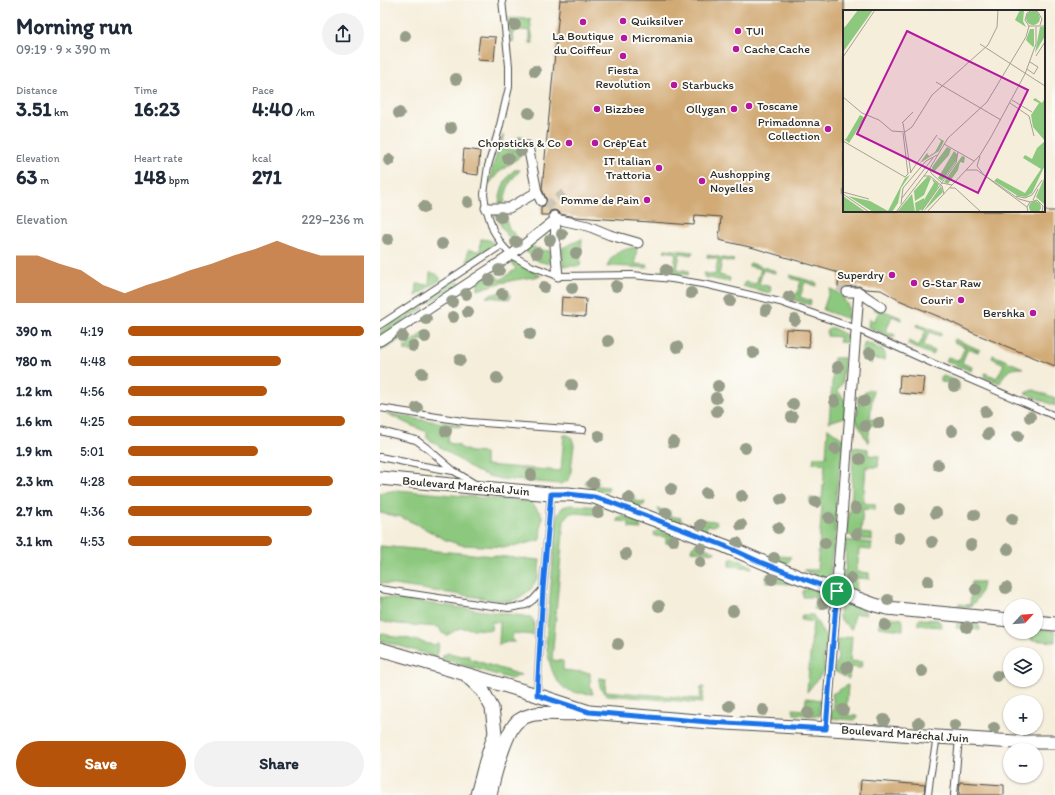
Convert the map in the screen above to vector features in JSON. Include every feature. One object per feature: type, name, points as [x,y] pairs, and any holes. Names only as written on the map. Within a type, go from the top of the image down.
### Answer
[{"type":"street","points":[[528,146],[536,192],[541,201]]},
{"type":"street","points":[[486,208],[509,208],[536,192]]},
{"type":"street","points":[[555,217],[588,226],[610,235],[638,243]]},
{"type":"street","points":[[380,341],[511,255],[555,217]]},
{"type":"street","points":[[555,217],[555,246],[558,276]]},
{"type":"street","points":[[847,292],[859,292],[881,307]]},
{"type":"street","points":[[826,729],[859,292]]},
{"type":"street","name":"Boulevard Maréchal Juin","points":[[382,479],[594,497],[725,546],[760,562],[874,605],[887,608],[1003,619]]},
{"type":"street","points":[[1043,623],[1055,624]]},
{"type":"street","name":"Boulevard Maréchal Juin","points":[[380,649],[537,695],[589,712],[709,722],[865,731],[937,737],[1015,742],[1055,742]]},
{"type":"street","points":[[466,675],[483,691],[492,708],[495,733],[486,761],[480,791]]},
{"type":"street","points":[[490,795],[492,783],[508,735],[517,722],[534,714],[574,714],[589,712]]},
{"type":"lane","points":[[502,0],[509,66],[509,87],[500,129],[488,166],[484,194],[486,208],[493,230],[502,245],[511,255],[530,266],[558,276],[632,275],[694,282],[780,302],[857,329],[1055,416]]},
{"type":"lane","points":[[380,325],[502,245]]},
{"type":"lane","points":[[380,408],[469,422],[583,430]]},
{"type":"lane","points":[[380,431],[416,440],[454,471],[482,488]]},
{"type":"lane","points":[[380,457],[454,471]]},
{"type":"lane","points":[[537,695],[543,589],[551,494]]},
{"type":"lane","points":[[380,589],[509,608],[526,605],[543,589]]},
{"type":"lane","points":[[928,795],[937,737]]},
{"type":"lane","points":[[954,795],[959,738]]},
{"type":"green space","points":[[508,18],[530,19],[533,43],[530,43],[530,31],[514,29],[513,42],[512,41]]},
{"type":"green space","points":[[503,135],[502,149],[518,150],[519,136],[525,137],[518,158],[498,173],[489,184],[493,166]]},
{"type":"green space","points":[[514,170],[520,170],[509,185],[504,203],[499,203],[501,192],[507,178]]},
{"type":"green space","points":[[496,215],[504,215],[509,228],[521,242],[516,246],[504,231]]},
{"type":"green space","points":[[481,239],[491,241],[494,244],[493,247],[470,262],[467,262],[468,250],[480,251]]},
{"type":"green space","points":[[582,239],[580,266],[563,266],[562,248]]},
{"type":"green space","points":[[531,246],[541,250],[550,251],[549,264],[538,261],[524,250]]},
{"type":"green space","points":[[637,247],[635,264],[647,265],[647,268],[607,267],[611,258],[618,252]]},
{"type":"green space","points":[[665,249],[693,252],[691,255],[680,253],[677,269],[689,271],[688,275],[662,271],[663,267],[674,268],[676,253],[664,251]]},
{"type":"green space","points":[[707,255],[734,260],[733,262],[722,260],[719,275],[730,278],[729,282],[704,277],[704,273],[715,275],[718,259],[707,257]]},
{"type":"green space","points":[[513,258],[522,266],[541,276],[501,283],[478,290],[478,281],[490,272],[496,275],[500,280],[516,269],[510,260]]},
{"type":"green space","points":[[750,263],[776,271],[775,273],[763,270],[759,284],[771,287],[770,293],[743,286],[745,282],[756,284],[761,269],[749,266]]},
{"type":"green space","points":[[430,273],[437,275],[440,280],[416,296],[417,284],[429,285]]},
{"type":"green space","points":[[790,275],[817,283],[816,286],[805,282],[800,297],[811,301],[810,305],[785,297],[786,293],[796,296],[801,281],[790,278]]},
{"type":"green space","points":[[456,280],[461,283],[431,302],[421,303]]},
{"type":"green space","points":[[830,289],[840,293],[848,306],[848,319],[823,310]]},
{"type":"green space","points":[[504,291],[509,292],[510,299],[486,297],[490,295]]},
{"type":"green space","points":[[874,307],[902,318],[901,320],[892,316],[886,331],[895,335],[894,338],[868,327],[869,319],[874,321],[879,312],[873,309]]},
{"type":"green space","points":[[414,308],[424,308],[380,337],[380,331]]},
{"type":"green space","points":[[917,324],[942,334],[940,336],[929,332],[923,346],[935,351],[933,355],[908,345],[909,341],[919,346],[926,331],[916,326]]},
{"type":"green space","points":[[829,328],[833,328],[850,337],[852,343],[839,342],[840,337],[827,336],[827,330]]},
{"type":"green space","points":[[403,332],[405,336],[380,351],[380,346]]},
{"type":"green space","points":[[423,333],[428,334],[430,341],[418,340],[417,351],[405,351],[405,346],[407,344]]},
{"type":"green space","points":[[955,339],[980,350],[978,352],[968,348],[962,363],[972,367],[971,371],[946,361],[948,357],[959,361],[965,347],[954,342]]},
{"type":"green space","points":[[865,342],[883,350],[885,360],[872,359],[871,364],[861,353]]},
{"type":"green space","points":[[993,355],[1023,368],[1008,371],[1000,383],[984,377],[985,373],[997,378],[1004,364],[992,358]]},
{"type":"green space","points":[[834,358],[844,358],[842,384],[837,390],[847,403],[845,417],[829,422]]},
{"type":"green space","points":[[943,376],[958,382],[959,390],[949,389],[950,383],[941,382],[941,378]]},
{"type":"green space","points":[[869,390],[873,390],[870,419],[882,420],[881,426],[870,425],[868,443],[855,418],[858,411],[858,397]]},
{"type":"green space","points":[[1034,390],[1055,398],[1055,406],[1025,393]]},
{"type":"green space","points":[[386,413],[461,425],[461,427],[449,426],[448,443],[459,445],[459,447],[471,452],[485,453],[485,465],[561,471],[564,435],[568,435],[572,438],[574,445],[570,478],[560,484],[502,479],[488,476],[474,470],[427,438],[427,432]]},
{"type":"green space","points":[[828,428],[844,440],[836,493],[835,538],[831,560],[831,581],[804,570],[817,570],[822,506],[810,504],[810,498],[822,499],[825,464],[813,463],[814,457],[826,457]]},
{"type":"green space","points":[[853,447],[868,449],[868,455],[879,456],[878,467],[866,467],[863,503],[875,504],[875,510],[863,509],[861,533],[872,534],[872,540],[854,538],[846,533],[852,493]]},
{"type":"green space","points":[[586,480],[598,481],[597,486],[609,487],[607,491],[591,488],[585,482]]},
{"type":"green space","points":[[397,490],[531,502],[542,515],[540,540],[506,547],[461,545],[446,540],[401,517],[380,513],[380,493]]},
{"type":"green space","points":[[622,494],[634,495],[634,501],[645,502],[644,505],[638,507],[630,504],[625,501]]},
{"type":"green space","points":[[570,505],[602,507],[602,515],[570,513],[564,520],[552,660],[563,661],[563,670],[590,673],[590,684],[593,694],[572,692],[561,685],[551,667],[546,641],[557,515],[563,507]]},
{"type":"green space","points":[[658,509],[670,511],[670,516],[681,518],[681,521],[679,522],[661,516]]},
{"type":"green space","points":[[622,515],[639,523],[641,529],[629,528],[629,522],[617,521]]},
{"type":"green space","points":[[695,519],[717,522],[716,525],[713,526],[707,525],[706,531],[718,533],[717,535],[715,536],[700,531],[695,525]]},
{"type":"green space","points":[[657,530],[676,537],[678,545],[666,543],[666,537],[655,536],[654,533]]},
{"type":"green space","points":[[845,540],[872,543],[871,550],[859,549],[857,572],[869,573],[869,579],[857,578],[856,591],[842,585],[846,565]]},
{"type":"green space","points":[[695,544],[715,552],[715,553],[691,551]]},
{"type":"green space","points":[[380,546],[540,560],[538,577],[531,589],[512,601],[503,601],[380,583]]},
{"type":"green space","points":[[767,555],[791,557],[788,563],[786,563],[770,558]]},
{"type":"green space","points":[[733,558],[752,566],[752,568],[729,566],[730,560]]},
{"type":"green space","points":[[769,574],[788,581],[789,584],[766,582],[766,576]]},
{"type":"green space","points":[[972,582],[983,582],[981,592],[972,605],[963,608],[958,606],[958,604],[970,605]]},
{"type":"green space","points":[[808,588],[830,596],[830,610],[814,609],[815,597],[803,597],[803,591]]},
{"type":"green space","points":[[380,597],[531,617],[534,622],[533,635],[512,633],[512,638],[515,642],[507,642],[499,645],[500,622],[492,622],[491,630],[460,628],[447,635],[442,633],[439,627],[380,621]]},
{"type":"green space","points":[[840,601],[864,610],[866,614],[854,614],[852,630],[839,618]]},
{"type":"green space","points":[[802,615],[813,615],[827,640],[823,655],[825,670],[807,692],[813,622],[801,620]]},
{"type":"green space","points":[[883,616],[902,619],[903,630],[879,627],[880,618]]},
{"type":"green space","points":[[920,619],[938,620],[942,627],[918,625],[918,621]]},
{"type":"green space","points":[[957,623],[976,624],[979,626],[980,630],[956,628]]},
{"type":"green space","points":[[1043,629],[1054,631],[1055,633],[1055,642],[1031,640],[1043,639]]},
{"type":"green space","points":[[380,633],[433,645],[439,643],[438,652],[436,657],[380,640]]},
{"type":"green space","points":[[852,636],[850,661],[862,662],[861,668],[850,667],[849,679],[834,671],[838,657],[836,640]]},
{"type":"green space","points":[[449,653],[469,656],[470,659],[521,675],[511,679],[443,659],[443,655]]},
{"type":"green space","points":[[599,678],[606,679],[605,691],[700,699],[701,687],[704,687],[702,703],[608,695],[601,688]]},
{"type":"green space","points":[[848,685],[846,715],[858,716],[854,720],[830,718],[834,706],[832,694]]},
{"type":"green space","points":[[806,698],[822,700],[819,707],[820,716],[794,714],[793,709],[805,710]]},
{"type":"building","name":"Aushopping Noyelles","points":[[560,0],[844,0],[843,212],[1055,211],[1055,366],[971,332],[947,320],[899,300],[881,290],[865,289],[859,286],[838,287],[839,273],[754,248],[719,240],[721,217],[695,215],[694,225],[576,217],[560,214],[554,210],[550,211],[548,215],[541,215],[541,207],[546,205],[547,201],[542,189]]},
{"type":"building","points":[[480,36],[496,37],[494,61],[477,60]]},
{"type":"building","points":[[464,149],[480,151],[478,175],[462,173]]},
{"type":"building","points":[[562,297],[586,299],[585,317],[561,315]]},
{"type":"building","points":[[786,329],[810,330],[809,348],[785,346]]},
{"type":"building","points":[[900,375],[924,377],[922,395],[899,393]]},
{"type":"building","points":[[861,780],[925,785],[924,795],[860,795]]},
{"type":"building","points":[[960,782],[1004,785],[1004,795],[959,795]]},
{"type":"tunnel","points":[[546,207],[567,191]]},
{"type":"tunnel","points":[[838,287],[847,292]]},
{"type":"place","name":"Quiksilver","points":[[623,21]]},
{"type":"place","name":"La Boutique du Coiffeur","points":[[583,22]]},
{"type":"place","name":"TUI","points":[[738,31]]},
{"type":"place","name":"Micromania","points":[[624,38]]},
{"type":"place","name":"Cache Cache","points":[[736,49]]},
{"type":"place","name":"Fiesta Revolution","points":[[623,56]]},
{"type":"place","name":"Starbucks","points":[[674,85]]},
{"type":"place","name":"Toscane","points":[[749,106]]},
{"type":"place","name":"Bizzbee","points":[[597,109]]},
{"type":"place","name":"Ollygan","points":[[734,109]]},
{"type":"place","name":"Primadonna Collection","points":[[828,129]]},
{"type":"place","name":"Chopsticks & Co","points":[[569,143]]},
{"type":"place","name":"Crêp'Eat","points":[[595,143]]},
{"type":"place","name":"IT Italian Trattoria","points":[[659,168]]},
{"type":"place","name":"Aushopping Noyelles","points":[[702,181]]},
{"type":"place","name":"Pomme de Pain","points":[[647,200]]},
{"type":"place","name":"Superdry","points":[[892,275]]},
{"type":"place","name":"G-Star Raw","points":[[914,283]]},
{"type":"place","name":"Courir","points":[[961,300]]},
{"type":"place","name":"Bershka","points":[[1033,313]]},
{"type":"route","points":[[551,494],[594,497],[610,502],[837,591],[826,729],[709,722],[589,712],[537,695],[543,589],[551,494]]}]
